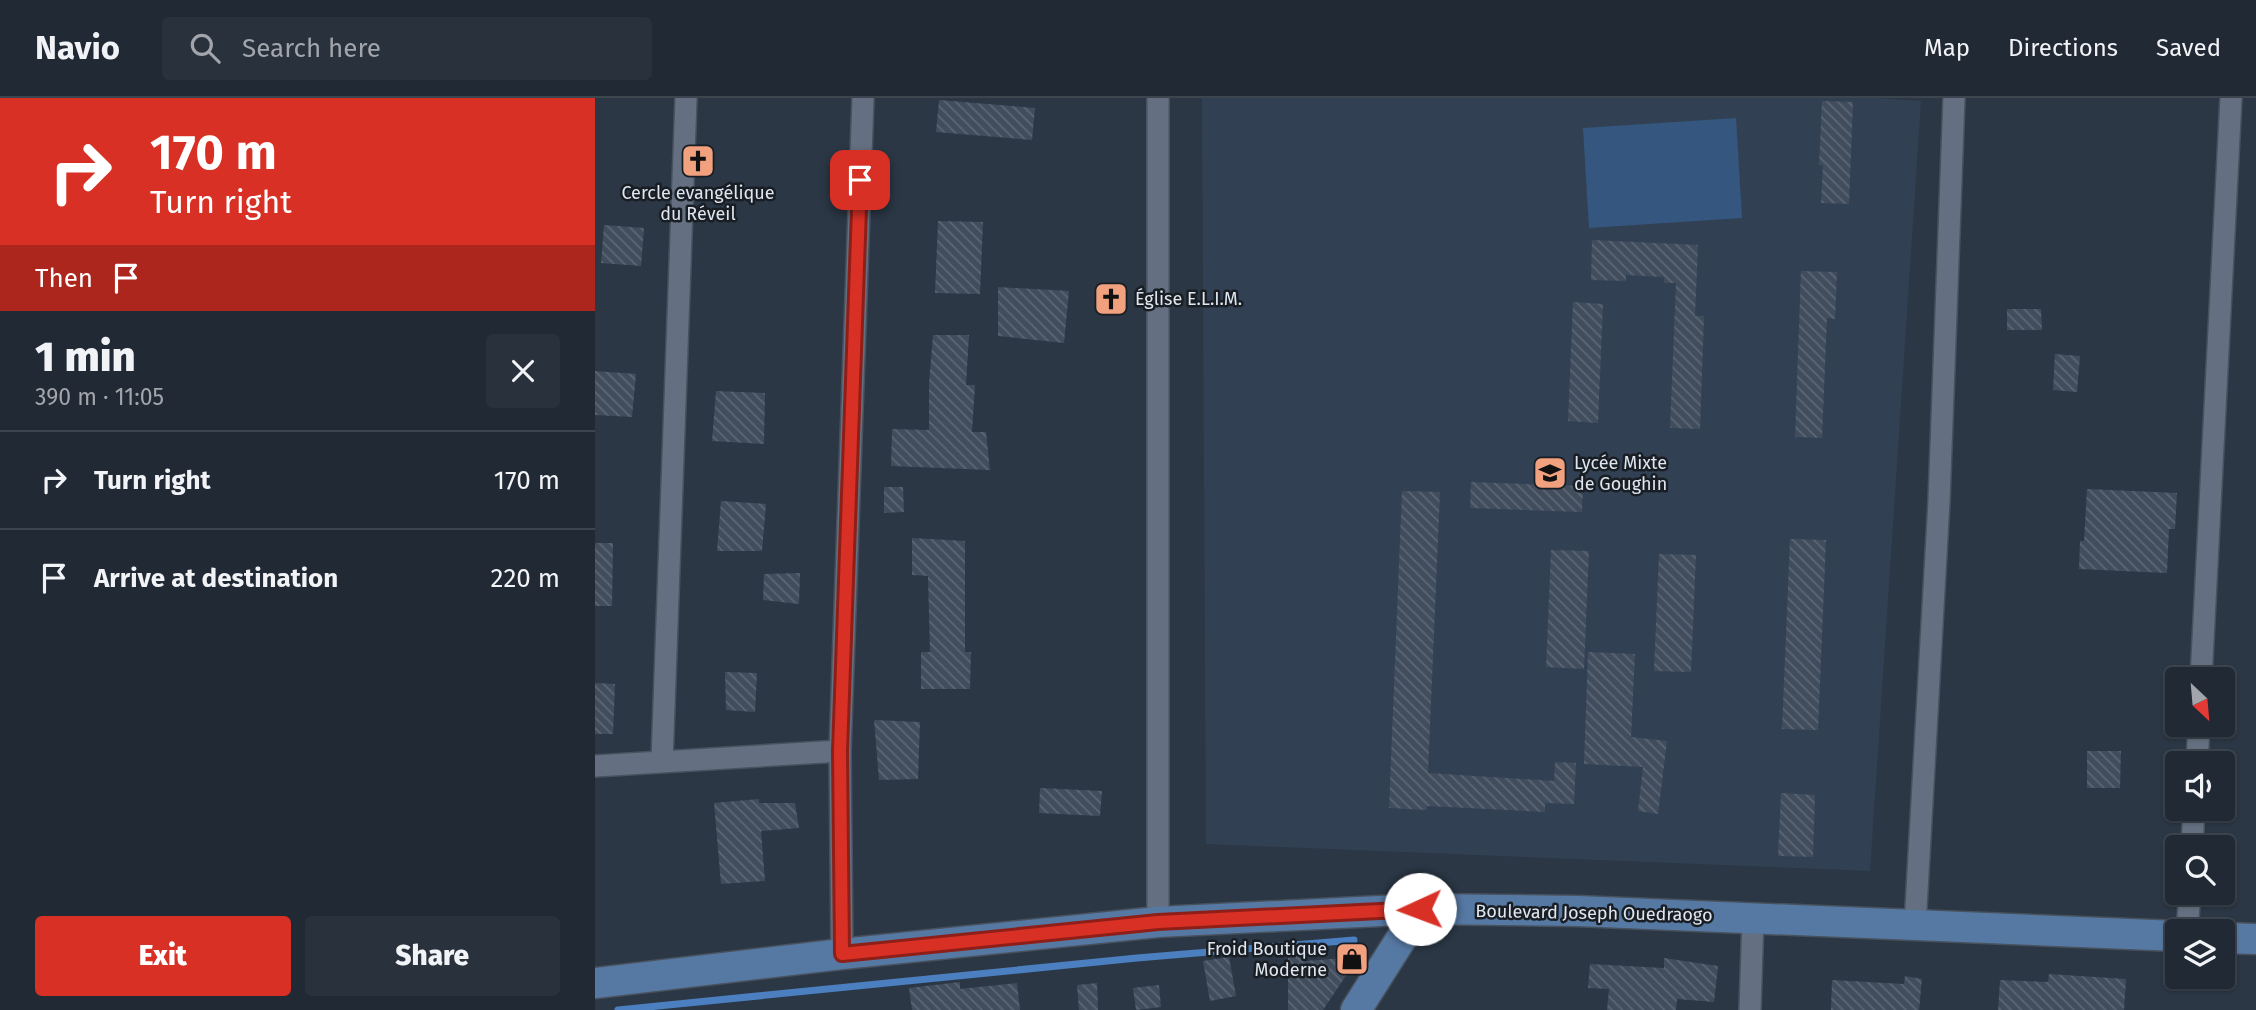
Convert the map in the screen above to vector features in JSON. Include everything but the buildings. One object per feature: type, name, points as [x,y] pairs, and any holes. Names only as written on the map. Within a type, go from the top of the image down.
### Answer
[{"type":"street","points":[[662,761],[686,98]]},
{"type":"street","points":[[842,954],[840,751],[863,98]]},
{"type":"street","points":[[1158,98],[1158,922]]},
{"type":"street","points":[[1915,926],[1939,501],[1954,98]]},
{"type":"street","points":[[2202,667],[2231,98]]},
{"type":"street","points":[[595,766],[840,751]]},
{"type":"street","points":[[1356,1010],[1420,909]]},
{"type":"street","name":"Boulevard Joseph Ouedraogo","points":[[595,983],[842,954],[1158,922],[1420,909],[1753,917],[2165,936]]},
{"type":"street","points":[[1750,1010],[1753,917]]},
{"type":"street","points":[[2235,938],[2256,939]]},
{"type":"shaded area","name":"Lycée Mixte de Goughin","points":[[1202,98],[1876,98],[1921,101],[1870,871],[1206,844]]},
{"type":"shaded area","points":[[1736,118],[1742,218],[1589,228],[1583,128]]},
{"type":"waterway","points":[[618,1010],[1137,958],[1354,940]]},
{"type":"place","name":"Cercle evangélique du Réveil","points":[[698,161]]},
{"type":"place","name":"Église E.L.I.M.","points":[[1111,299]]},
{"type":"place","name":"Lycée Mixte de Goughin","points":[[1550,473]]},
{"type":"place","name":"Froid Boutique Moderne","points":[[1352,959]]},
{"type":"route","points":[[860,180],[840,751],[842,954],[1158,922],[1420,909]]}]
